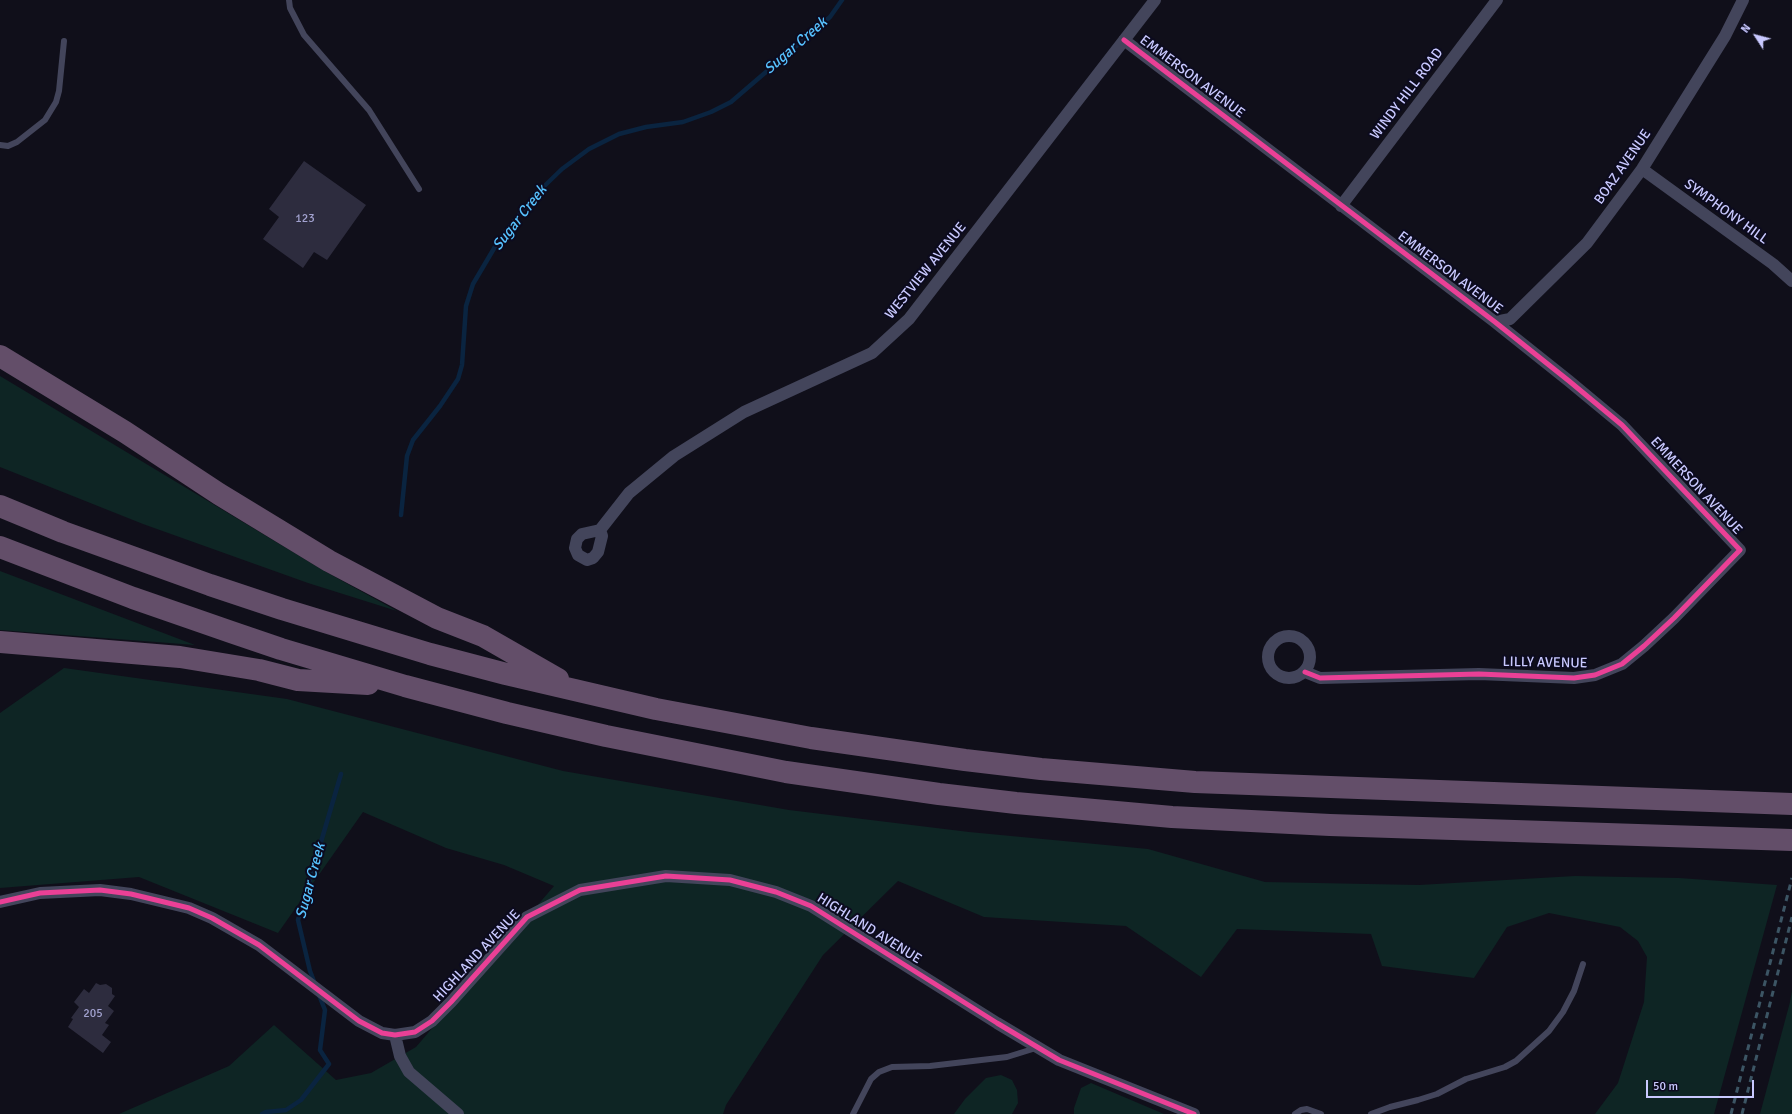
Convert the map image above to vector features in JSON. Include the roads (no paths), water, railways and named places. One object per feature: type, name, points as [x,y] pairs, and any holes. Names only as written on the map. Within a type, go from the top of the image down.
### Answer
[{"type":"highway","points":[[0,356],[125,432],[219,494],[329,561],[437,618],[483,636],[580,692]]},
{"type":"highway","points":[[0,506],[135,559],[282,609],[438,656],[580,692],[702,718],[811,738],[965,760],[1111,776],[1195,782],[1792,804]]},
{"type":"highway","points":[[0,546],[126,595],[280,649],[405,686],[507,713],[606,736],[739,763],[862,784],[1016,803],[1172,817],[1792,840]]},
{"type":"highway","points":[[0,642],[180,657],[228,664],[298,680],[405,686]]},
{"type":"street","name":"WESTVIEW AVENUE","points":[[600,530],[630,493],[674,456],[744,412],[872,352],[909,319],[1155,0]]},
{"type":"street","name":"WINDY HILL ROAD","points":[[1341,206],[1497,0]]},
{"type":"street","name":"BOAZ AVENUE","points":[[1495,322],[1510,319],[1588,243],[1642,169],[1725,36],[1743,0]]},
{"type":"street","name":"EMMERSON AVENUE","points":[[1124,40],[1495,322],[1622,426],[1740,550]]},
{"type":"street","name":"SYMPHONY HILL","points":[[1642,169],[1773,264],[1792,281]]},
{"type":"street","name":"LILLY AVENUE","points":[[1305,672],[1311,676],[1320,678],[1479,674],[1574,678],[1595,675],[1622,664],[1644,646],[1674,618],[1740,550]]},
{"type":"street","name":"HIGHLAND AVENUE","points":[[0,902],[40,893],[93,891],[131,894],[189,908],[212,918],[259,945],[371,1028],[382,1033],[395,1034],[415,1032],[432,1021],[452,1002],[527,917],[580,890],[666,876],[730,880],[776,892],[811,906],[1060,1060],[1194,1114]]},
{"type":"street","points":[[395,1034],[400,1056],[409,1072],[458,1114]]},
{"type":"lane","points":[[289,0],[290,8],[304,35],[369,110],[420,189]]},
{"type":"lane","points":[[0,145],[8,146],[17,142],[45,120],[56,102],[59,91],[64,41]]},
{"type":"lane","points":[[1371,1114],[1436,1094],[1466,1079],[1505,1067],[1516,1061],[1549,1031],[1564,1012],[1574,991],[1583,964]]},
{"type":"lane","points":[[853,1114],[871,1079],[879,1072],[892,1067],[930,1066],[1007,1056],[1038,1047]]},
{"type":"lane","points":[[1295,1114],[1300,1110],[1307,1109],[1320,1114]]},
{"type":"waterway","name":"Sugar Creek","points":[[401,515],[407,456],[413,440],[440,406],[458,379],[462,365],[466,306],[473,284],[499,240],[534,196],[562,169],[589,149],[619,134],[646,127],[683,122],[711,112],[731,102],[830,17],[842,0]]},
{"type":"waterway","name":"Sugar Creek","points":[[315,984],[310,971],[298,920],[341,774]]},
{"type":"waterway","name":"Sugar Creek","points":[[262,1114],[266,1112],[286,1110],[301,1100],[329,1064],[320,1050],[325,1010],[319,995]]},
{"type":"railway","points":[[1731,1114],[1792,878]]},
{"type":"railway","points":[[1742,1114],[1792,917]]}]
